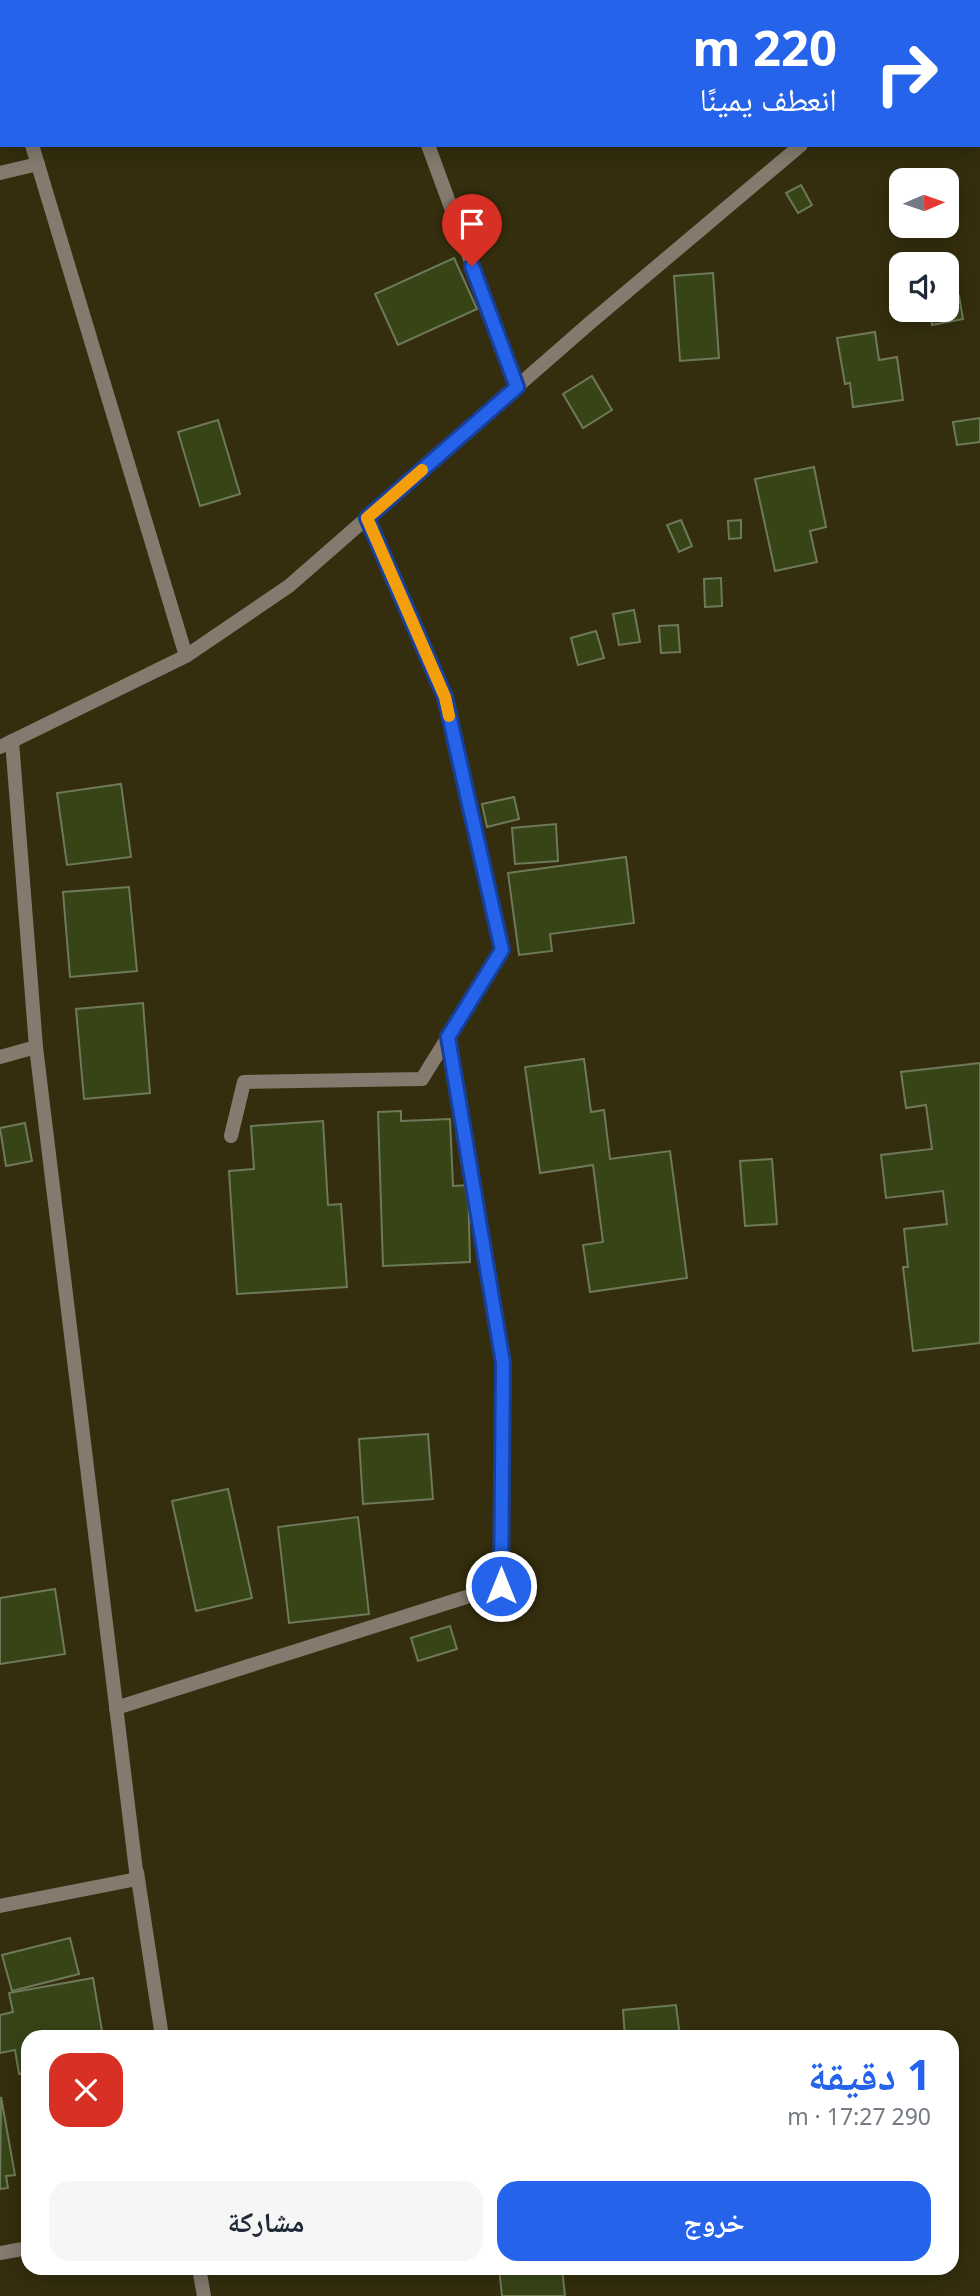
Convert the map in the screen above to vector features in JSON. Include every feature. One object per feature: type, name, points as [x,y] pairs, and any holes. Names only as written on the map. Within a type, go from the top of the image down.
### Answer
[{"type":"street","points":[[33,147],[186,656]]},
{"type":"street","points":[[429,147],[517,387]]},
{"type":"street","points":[[0,1906],[137,1880],[36,1047],[6,744],[186,656],[289,586],[783,152]]},
{"type":"street","points":[[0,173],[38,164]]},
{"type":"street","points":[[230,1136],[244,1082],[422,1079],[502,950],[445,697],[367,518]]},
{"type":"street","points":[[117,1708],[501,1586],[503,1363],[448,1037]]},
{"type":"street","points":[[0,1057],[36,1047]]},
{"type":"street","points":[[133,1848],[161,2030]]},
{"type":"street","points":[[0,2253],[21,2249]]},
{"type":"street","points":[[200,2275],[204,2296]]},
{"type":"building","points":[[801,185],[812,205],[798,213],[786,193]]},
{"type":"building","points":[[454,258],[477,309],[398,345],[375,294]]},
{"type":"building","points":[[713,273],[719,358],[680,361],[674,276]]},
{"type":"building","points":[[959,296],[963,319],[959,320]]},
{"type":"building","points":[[875,332],[879,360],[897,357],[903,400],[853,407],[850,383],[845,384],[837,338]]},
{"type":"building","points":[[592,376],[612,410],[583,428],[563,394]]},
{"type":"building","points":[[980,418],[980,442],[957,445],[953,422]]},
{"type":"building","points":[[218,420],[240,494],[200,506],[178,432]]},
{"type":"building","points":[[814,467],[826,527],[810,531],[817,562],[775,571],[755,479]]},
{"type":"building","points":[[681,520],[692,546],[679,552],[667,525]]},
{"type":"building","points":[[741,520],[741,538],[729,539],[728,521]]},
{"type":"building","points":[[721,578],[722,606],[705,607],[704,579]]},
{"type":"building","points":[[634,610],[640,642],[619,645],[613,614]]},
{"type":"building","points":[[678,625],[680,652],[661,653],[659,626]]},
{"type":"building","points":[[596,631],[604,658],[578,665],[571,638]]},
{"type":"building","points":[[121,784],[131,857],[67,865],[57,793]]},
{"type":"building","points":[[514,797],[519,819],[487,827],[482,804]]},
{"type":"building","points":[[556,824],[558,861],[515,864],[512,828]]},
{"type":"building","points":[[626,857],[634,923],[550,934],[552,951],[519,955],[508,873]]},
{"type":"building","points":[[129,887],[137,971],[70,977],[63,892]]},
{"type":"building","points":[[143,1003],[150,1093],[84,1099],[76,1009]]},
{"type":"building","points":[[584,1059],[591,1112],[604,1110],[610,1159],[670,1151],[687,1278],[590,1292],[583,1245],[603,1242],[593,1165],[540,1173],[525,1067]]},
{"type":"building","points":[[980,1063],[980,1343],[913,1351],[903,1267],[908,1267],[904,1229],[947,1224],[943,1191],[886,1198],[881,1155],[932,1149],[926,1105],[906,1108],[901,1072]]},
{"type":"building","points":[[401,1111],[401,1121],[450,1119],[453,1186],[468,1185],[470,1262],[383,1266],[378,1112]]},
{"type":"building","points":[[323,1121],[328,1205],[341,1204],[347,1287],[237,1294],[229,1171],[254,1169],[251,1126]]},
{"type":"building","points":[[25,1123],[32,1161],[6,1166],[0,1128]]},
{"type":"building","points":[[772,1159],[777,1224],[745,1226],[740,1161]]},
{"type":"building","points":[[428,1434],[433,1499],[363,1504],[359,1439]]},
{"type":"building","points":[[228,1489],[252,1598],[196,1611],[172,1501]]},
{"type":"building","points":[[358,1517],[369,1614],[289,1623],[278,1527]]},
{"type":"building","points":[[55,1589],[65,1654],[0,1664],[0,1598]]},
{"type":"building","points":[[450,1626],[457,1649],[418,1661],[411,1638]]},
{"type":"building","points":[[70,1938],[79,1974],[12,1991],[2,1955]]},
{"type":"building","points":[[93,1978],[102,2030],[21,2030],[19,2074],[15,2050],[0,2053],[0,2015],[13,2012],[9,1993]]},
{"type":"building","points":[[676,2005],[679,2030],[624,2030],[623,2010]]},
{"type":"building","points":[[1,2097],[15,2175],[6,2176],[8,2188],[0,2189]]},
{"type":"building","points":[[500,2275],[563,2275],[565,2296],[502,2296]]},
{"type":"slow traffic","points":[[422,470],[367,518],[445,697],[449,716]]},
{"type":"route","points":[[472,266],[517,387],[367,518],[445,697],[502,950],[448,1037],[503,1363],[501,1586]]}]
